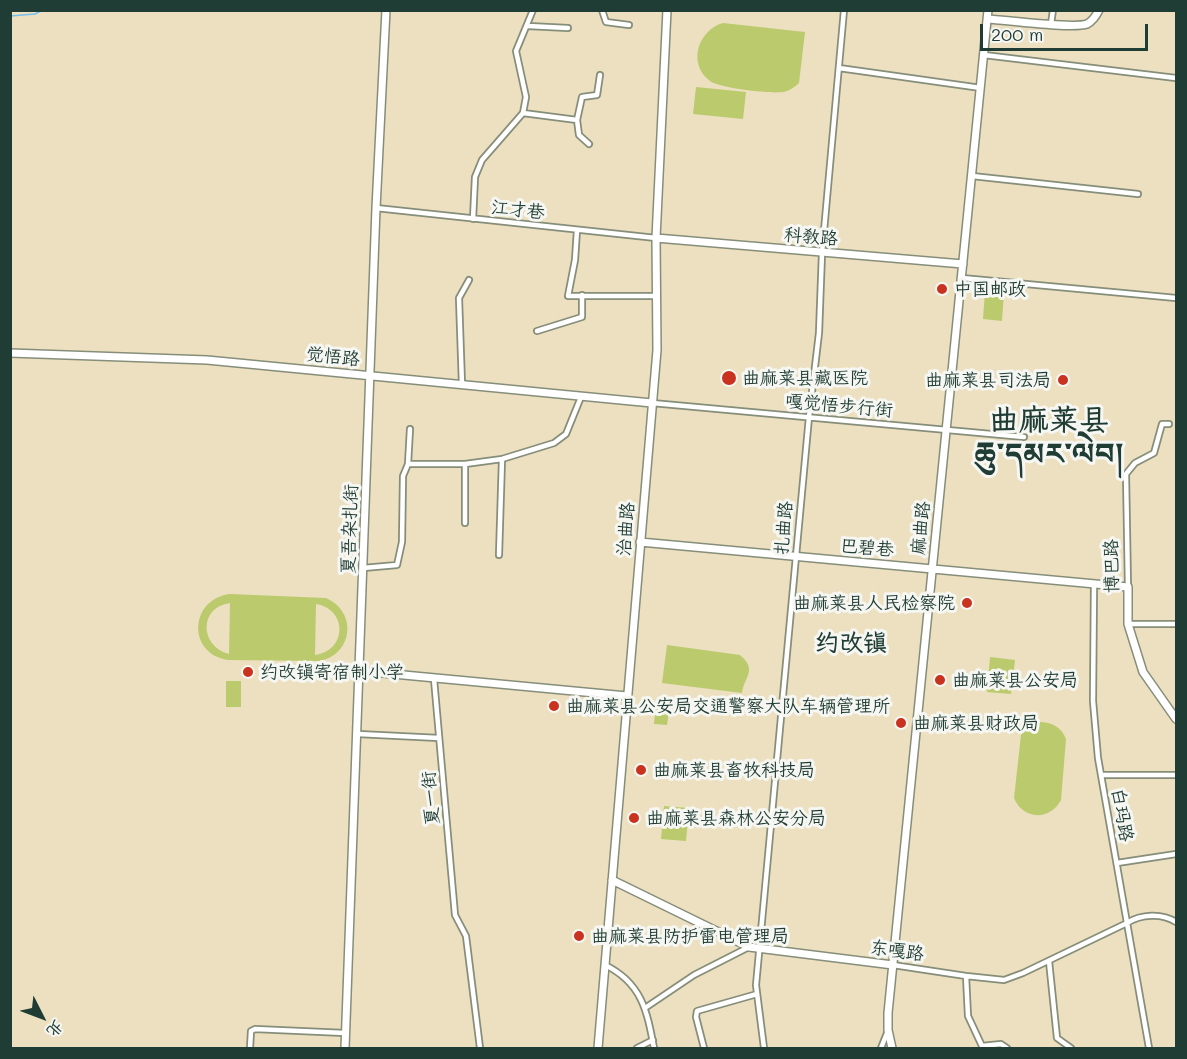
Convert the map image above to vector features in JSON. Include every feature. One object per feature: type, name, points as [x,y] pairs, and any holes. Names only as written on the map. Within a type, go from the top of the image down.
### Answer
[{"type":"main road","name":"夏吾杂扎街","points":[[345,1048],[361,671],[376,208],[386,10]]},
{"type":"main road","name":"治曲路","points":[[598,1048],[657,350],[656,238],[667,10]]},
{"type":"main road","points":[[988,15],[1051,24],[1086,25],[1095,19],[1099,10]]},
{"type":"main road","name":"麻曲路","points":[[892,1048],[888,1030],[888,1013],[988,15]]},
{"type":"main road","name":"科教路","points":[[656,238],[963,264]]},
{"type":"main road","name":"觉悟路","points":[[10,353],[207,360],[581,398],[652,403]]},
{"type":"main road","name":"巴碧巷","points":[[640,542],[1128,587]]},
{"type":"main road","name":"博巴路","points":[[1128,587],[1128,624],[1143,672],[1176,719]]},
{"type":"main road","points":[[361,671],[627,696]]},
{"type":"main road","name":"东嘎路","points":[[612,880],[749,947],[893,965]]},
{"type":"street","points":[[473,219],[475,177],[482,160],[523,113],[526,97],[516,51],[533,10]]},
{"type":"street","points":[[602,10],[606,22],[629,25]]},
{"type":"street","name":"扎曲路","points":[[764,1048],[757,994],[759,949],[795,557],[819,333],[822,253],[844,10]]},
{"type":"street","points":[[1051,24],[1053,10]]},
{"type":"street","points":[[528,27],[568,28]]},
{"type":"street","points":[[984,55],[1176,78]]},
{"type":"street","points":[[839,68],[981,88]]},
{"type":"street","points":[[590,144],[579,135],[577,120],[582,97],[597,95],[600,75]]},
{"type":"street","points":[[523,113],[577,120]]},
{"type":"street","points":[[972,176],[1138,194]]},
{"type":"street","name":"江才巷","points":[[376,208],[656,238]]},
{"type":"street","points":[[577,230],[575,260],[568,296],[657,296]]},
{"type":"street","points":[[962,278],[1176,298]]},
{"type":"street","points":[[462,385],[459,298],[469,280]]},
{"type":"street","points":[[537,331],[582,317],[582,295]]},
{"type":"street","points":[[408,464],[465,464],[502,459],[554,443],[566,434],[581,398]]},
{"type":"street","name":"嘎觉悟步行街","points":[[652,403],[1024,437]]},
{"type":"street","name":"博巴路","points":[[1128,587],[1126,474],[1134,463],[1154,453],[1162,424],[1169,424]]},
{"type":"street","points":[[363,568],[397,565],[402,542],[403,476],[408,464],[411,429]]},
{"type":"street","points":[[498,555],[502,459]]},
{"type":"street","points":[[465,464],[465,523]]},
{"type":"street","name":"白玛路","points":[[1094,584],[1093,701],[1101,776],[1149,1048]]},
{"type":"street","points":[[1128,624],[1176,624]]},
{"type":"street","name":"夏一街","points":[[434,679],[455,915],[466,936],[480,1048]]},
{"type":"street","points":[[358,734],[439,738]]},
{"type":"street","points":[[1101,776],[1176,776]]},
{"type":"street","points":[[1117,863],[1176,854]]},
{"type":"street","name":"东嘎路","points":[[893,965],[1004,980],[1049,961],[1136,917],[1168,916],[1176,922]]},
{"type":"street","points":[[645,1008],[694,975],[749,947]]},
{"type":"street","points":[[1049,961],[1057,1038],[1071,1048]]},
{"type":"street","points":[[605,964],[629,980],[645,1008],[654,1048]]},
{"type":"street","points":[[966,976],[968,1016],[982,1046],[1001,1044],[1007,1048]]},
{"type":"street","points":[[705,1048],[696,1017],[697,1011],[757,994]]},
{"type":"street","points":[[250,1048],[251,1030],[255,1029],[345,1033]]},
{"type":"street","points":[[881,1048],[888,1030]]},
{"type":"street","points":[[637,1048],[653,1040]]},
{"type":"green space","points":[[723,23],[805,32],[799,83],[787,91],[777,92],[734,88],[710,81],[699,66],[698,48],[707,33]]},
{"type":"green space","points":[[696,87],[746,92],[743,119],[693,114]]},
{"type":"green space","points":[[985,291],[1004,292],[1002,321],[983,319]]},
{"type":"green space","points":[[230,594],[326,598],[336,604],[343,613],[347,623],[345,642],[339,651],[319,661],[228,660],[215,656],[205,648],[198,627],[201,615],[216,598]],"holes":[[[230,603],[229,653],[229,654],[219,650],[212,643],[207,627],[208,619],[213,612],[220,606]],[[316,604],[326,607],[334,614],[340,630],[333,646],[326,652],[315,655]]]},
{"type":"green space","points":[[667,645],[740,655],[749,669],[742,693],[662,683]]},
{"type":"green space","points":[[990,657],[1015,660],[1011,694],[987,692]]},
{"type":"green space","points":[[226,681],[241,681],[241,707],[226,707]]},
{"type":"green space","points":[[656,702],[670,703],[667,725],[654,724]]},
{"type":"green space","points":[[1039,722],[1056,726],[1066,739],[1061,800],[1050,812],[1037,815],[1024,811],[1014,798],[1021,735],[1027,728]]},
{"type":"green space","points":[[664,806],[689,808],[686,841],[661,839]]},
{"type":"waterway","points":[[10,16],[35,14],[43,10]]},
{"type":"place","name":"中国邮政","points":[[942,289]]},
{"type":"place","name":"曲麻莱县藏医院","points":[[729,378]]},
{"type":"place","name":"曲麻莱县司法局","points":[[1063,380]]},
{"type":"place","name":"曲麻莱县人民检察院","points":[[967,603]]},
{"type":"place","name":"约改镇寄宿制小学","points":[[248,672]]},
{"type":"place","name":"曲麻莱县公安局","points":[[940,680]]},
{"type":"place","name":"曲麻莱县公安局交通警察大队车辆管理所","points":[[554,706]]},
{"type":"place","name":"曲麻莱县财政局","points":[[901,723]]},
{"type":"place","name":"曲麻莱县畜牧科技局","points":[[641,770]]},
{"type":"place","name":"曲麻莱县森林公安分局","points":[[634,818]]},
{"type":"place","name":"曲麻莱县防护雷电管理局","points":[[579,936]]},
{"type":"district","name":"曲麻莱县 ཆུ་དམར་ལེབ།","points":[[1049,438]]},
{"type":"district","name":"约改镇","points":[[851,644]]}]
